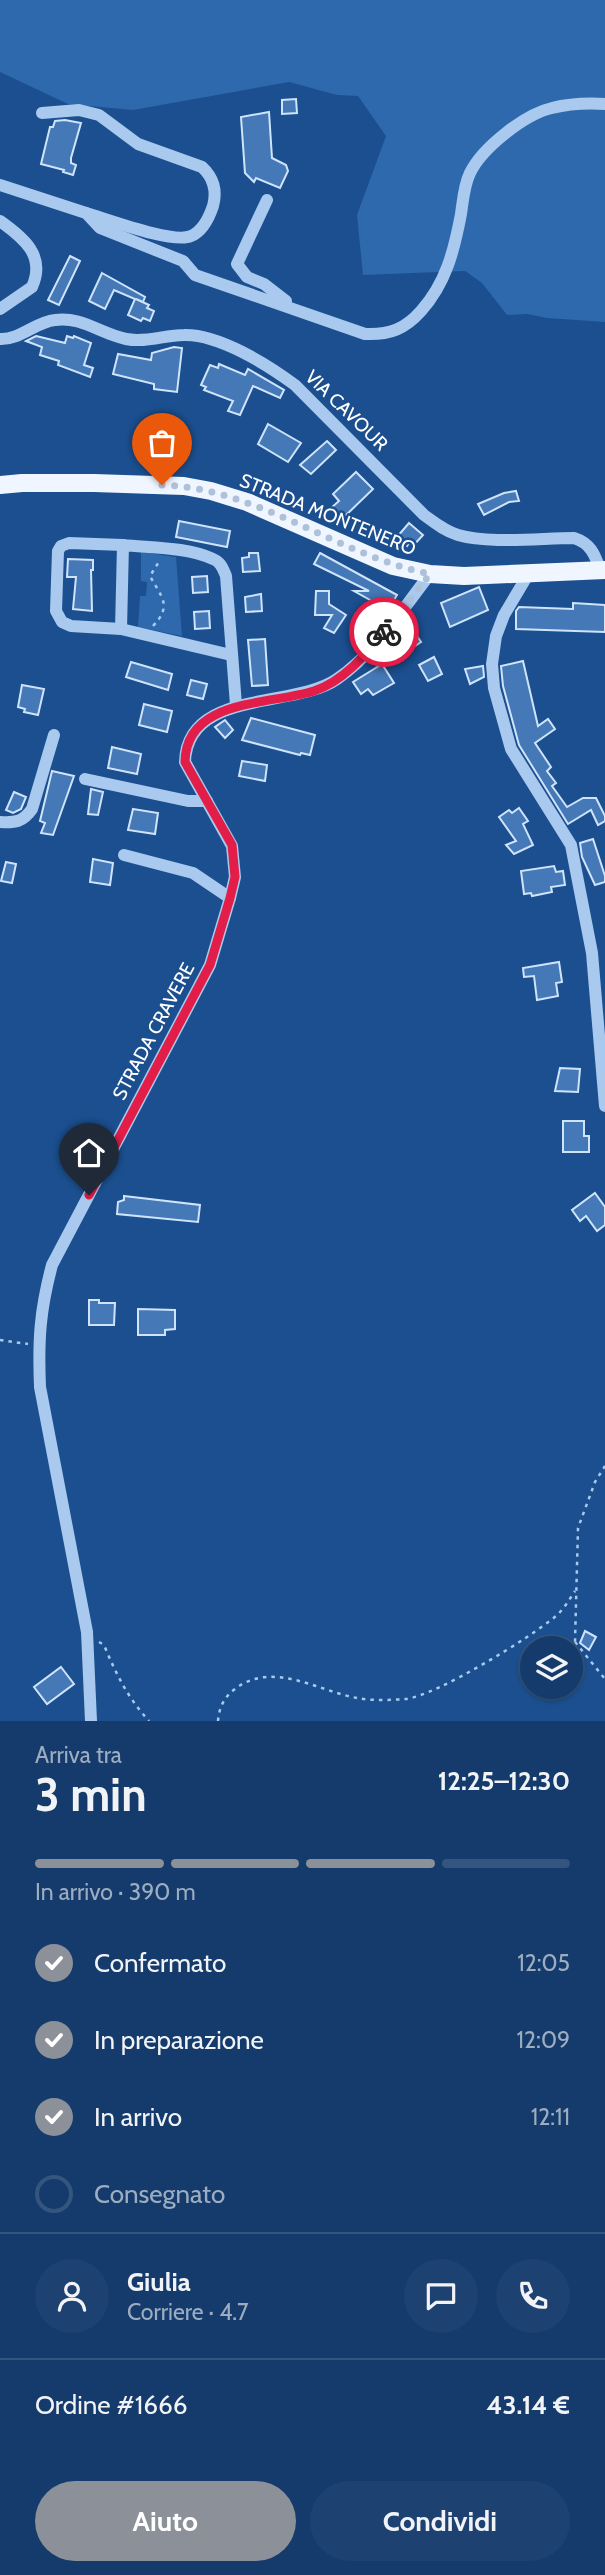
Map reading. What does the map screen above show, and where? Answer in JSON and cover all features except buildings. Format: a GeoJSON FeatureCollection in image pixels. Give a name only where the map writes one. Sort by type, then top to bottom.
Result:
{"type":"FeatureCollection","features":[{"type":"Feature","properties":{"kind":"main road","name":"STRADA MONTENERO"},"geometry":{"type":"LineString","coordinates":[[0,485],[94,483],[184,486],[211,491],[247,502],[393,566],[430,574],[602,570]]}},
{"type":"Feature","properties":{"kind":"street"},"geometry":{"type":"LineString","coordinates":[[86,213],[100,228],[183,261],[195,275],[365,334],[383,335],[408,325],[435,295],[451,263],[465,186],[471,171],[485,151],[523,120],[551,108],[605,104]]}},
{"type":"Feature","properties":{"kind":"street"},"geometry":{"type":"LineString","coordinates":[[0,185],[168,237],[184,238],[198,231],[209,219],[216,196],[215,186],[202,167],[138,144],[99,115],[79,110],[42,113]]}},
{"type":"Feature","properties":{"kind":"street"},"geometry":{"type":"LineString","coordinates":[[267,200],[237,264],[247,276],[264,284],[294,308]]}},
{"type":"Feature","properties":{"kind":"street"},"geometry":{"type":"LineString","coordinates":[[0,221],[22,237],[36,257],[37,268],[32,287],[0,309]]}},
{"type":"Feature","properties":{"kind":"street","name":"VIA CAVOUR"},"geometry":{"type":"LineString","coordinates":[[0,339],[17,336],[42,322],[67,319],[86,323],[123,339],[138,341],[182,334],[198,335],[216,341],[258,361],[295,385],[425,515],[441,527],[476,539],[574,538],[583,541],[596,555],[602,570]]}},
{"type":"Feature","properties":{"kind":"street"},"geometry":{"type":"LineString","coordinates":[[231,655],[121,629],[71,626],[62,622],[56,611],[58,551],[61,546],[69,543],[123,545],[187,552],[215,559],[226,576],[236,705]]}},
{"type":"Feature","properties":{"kind":"street"},"geometry":{"type":"LineString","coordinates":[[121,629],[123,545]]}},
{"type":"Feature","properties":{"kind":"street"},"geometry":{"type":"LineString","coordinates":[[529,573],[503,615],[496,636],[492,664],[494,688],[511,749],[571,845],[592,953],[605,1106]]}},
{"type":"Feature","properties":{"kind":"street","name":"STRADA CRAVERE"},"geometry":{"type":"LineString","coordinates":[[91,1721],[87,1632],[40,1387],[41,1305],[52,1265],[210,965],[230,898],[235,877],[232,845],[185,762],[185,747],[194,732],[210,719],[236,705],[315,690],[349,670],[430,574]]}},
{"type":"Feature","properties":{"kind":"street"},"geometry":{"type":"LineString","coordinates":[[0,822],[15,823],[26,818],[32,809],[54,735]]}},
{"type":"Feature","properties":{"kind":"street"},"geometry":{"type":"LineString","coordinates":[[86,779],[188,801],[207,802]]}},
{"type":"Feature","properties":{"kind":"street"},"geometry":{"type":"LineString","coordinates":[[124,855],[193,873],[230,898]]}},
{"type":"Feature","properties":{"kind":"path"},"geometry":{"type":"LineString","coordinates":[[149,636],[162,616],[164,607],[162,595],[150,576],[158,566],[160,549]]}},
{"type":"Feature","properties":{"kind":"path"},"geometry":{"type":"LineString","coordinates":[[0,1340],[39,1346]]}},
{"type":"Feature","properties":{"kind":"path"},"geometry":{"type":"LineString","coordinates":[[575,1636],[578,1528],[605,1466]]}},
{"type":"Feature","properties":{"kind":"path"},"geometry":{"type":"LineString","coordinates":[[218,1721],[218,1713],[227,1695],[254,1678],[293,1679],[359,1699],[408,1699],[445,1685],[512,1646],[555,1617],[575,1591]]}},
{"type":"Feature","properties":{"kind":"path"},"geometry":{"type":"LineString","coordinates":[[87,1632],[104,1645],[118,1679],[135,1706],[149,1721]]}},
{"type":"Feature","properties":{"kind":"path"},"geometry":{"type":"LineString","coordinates":[[583,1652],[605,1679]]}},
{"type":"Feature","properties":{"kind":"shaded area"},"geometry":{"type":"Polygon","coordinates":[[[0,0],[605,0],[605,322],[527,314],[507,315],[482,283],[465,271],[363,275],[357,215],[386,136],[358,96],[337,95],[289,82],[133,110],[68,104],[0,72],[0,0]]]}},
{"type":"Feature","properties":{"kind":"shaded area"},"geometry":{"type":"Polygon","coordinates":[[[141,552],[176,557],[182,636],[138,627],[140,596],[146,596],[147,582],[141,581],[141,552]]]}},
{"type":"Feature","properties":{"kind":"way so far"},"geometry":{"type":"LineString","coordinates":[[162,485],[211,491],[247,502],[393,566],[430,574],[384,632]]}},
{"type":"Feature","properties":{"kind":"route"},"geometry":{"type":"LineString","coordinates":[[89,1195],[210,965],[235,877],[232,845],[185,762],[185,747],[194,732],[210,719],[236,705],[315,690],[333,681],[349,670],[384,632]]}}]}
